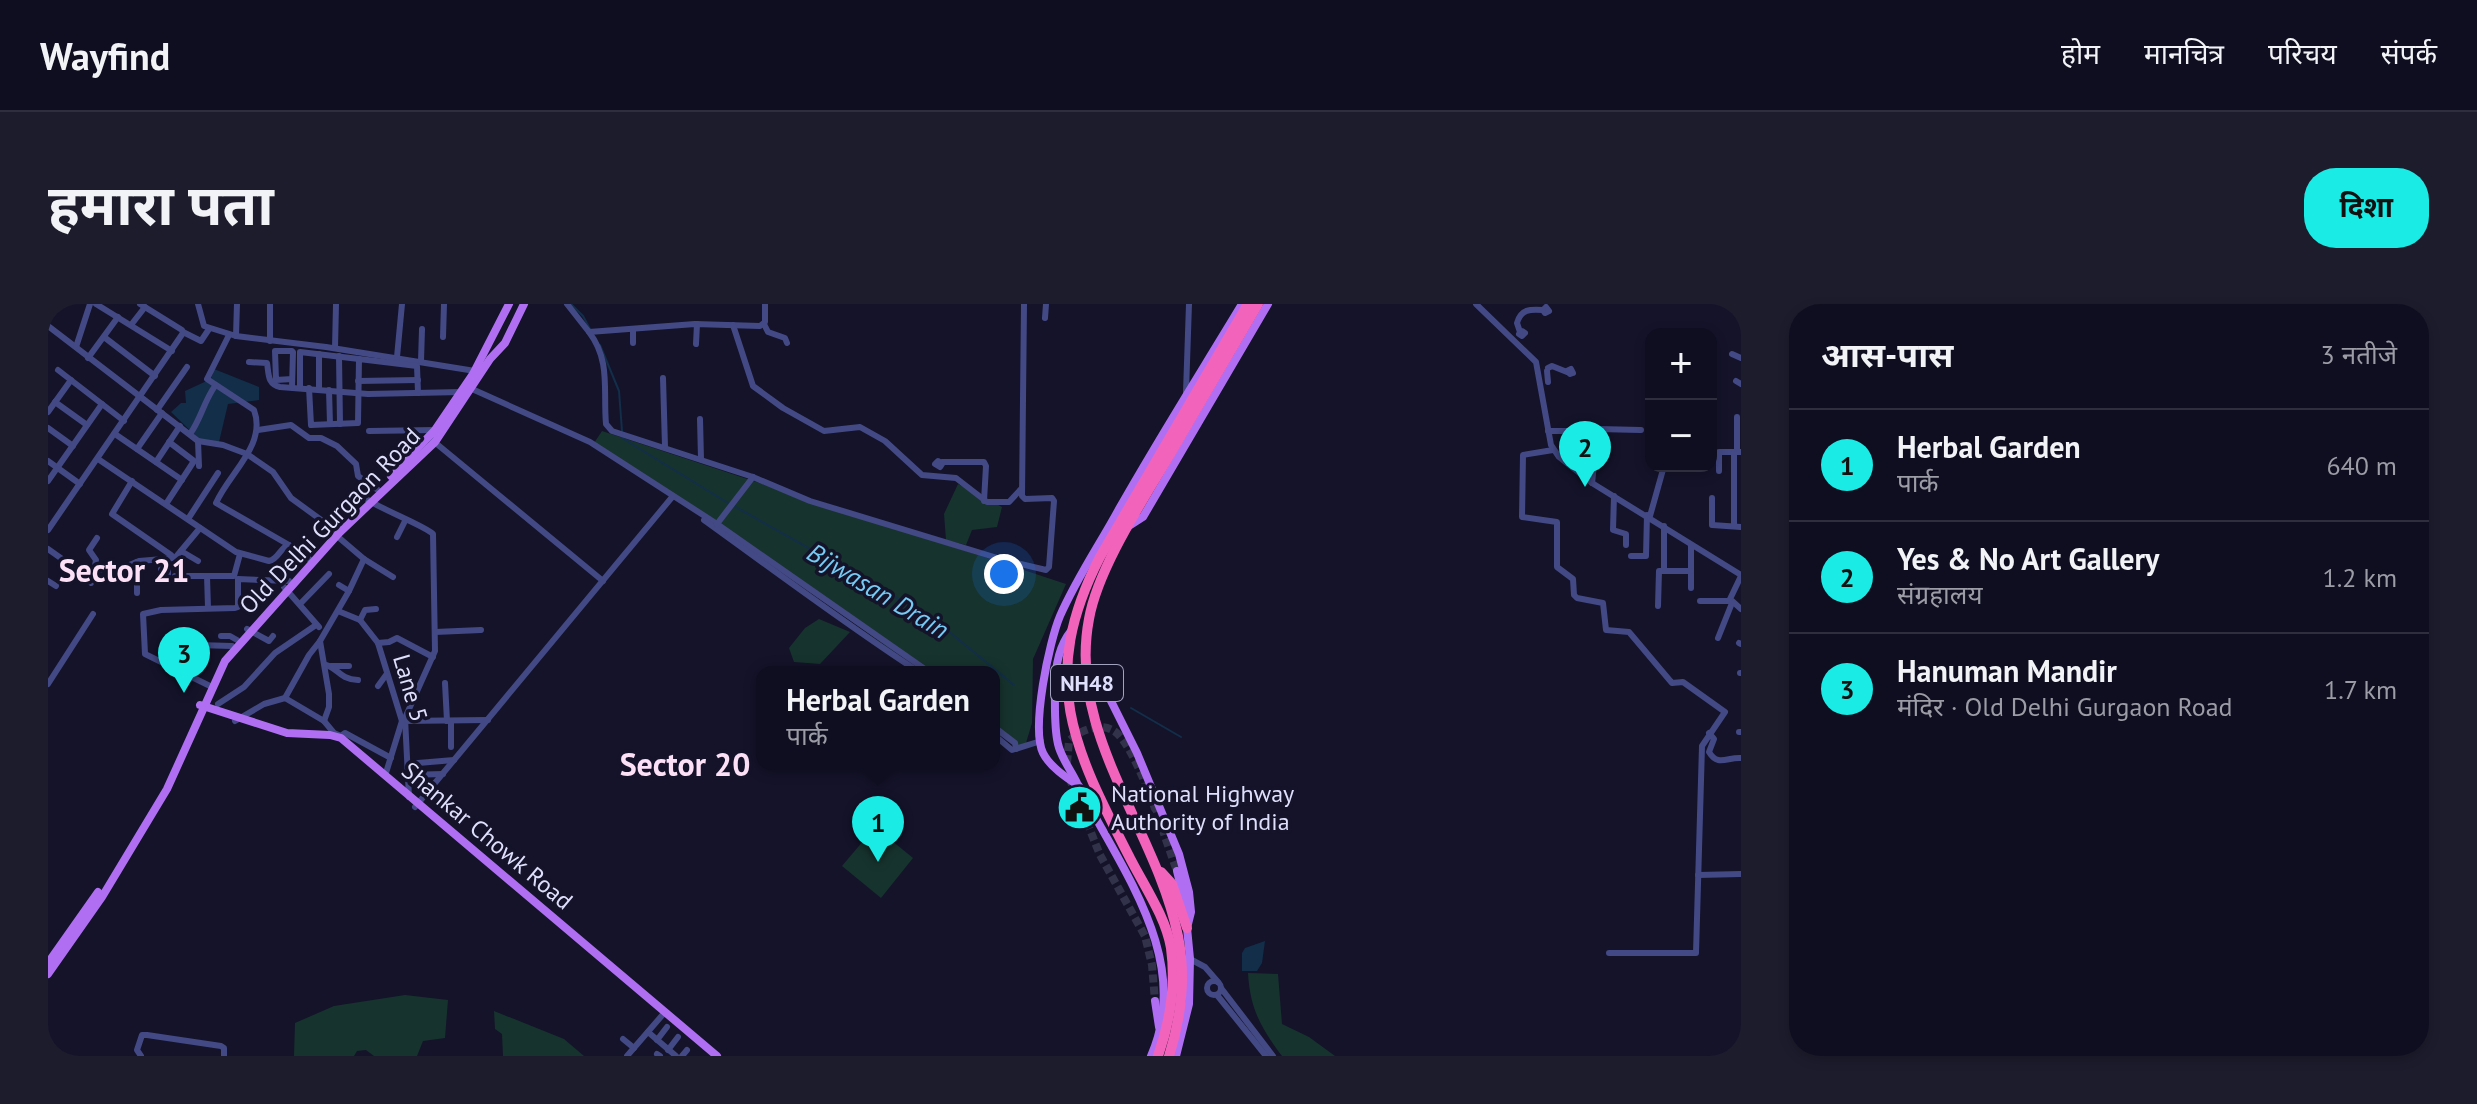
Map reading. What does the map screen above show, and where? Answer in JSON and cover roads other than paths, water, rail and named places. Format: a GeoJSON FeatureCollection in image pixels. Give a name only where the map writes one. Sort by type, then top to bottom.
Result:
{"type":"FeatureCollection","features":[{"type":"Feature","properties":{"kind":"highway","name":"NH48"},"geometry":{"type":"LineString","coordinates":[[1158,1056],[1169,1019],[1172,993],[1170,946],[1153,902],[1079,753],[1066,686],[1072,629],[1085,585],[1245,304]]}},
{"type":"Feature","properties":{"kind":"highway","name":"NH48"},"geometry":{"type":"LineString","coordinates":[[1169,1056],[1180,1006],[1178,936],[1156,868],[1096,726],[1087,694],[1088,619],[1096,590],[1129,526],[1258,304]]}},
{"type":"Feature","properties":{"kind":"highway"},"geometry":{"type":"LineString","coordinates":[[1193,414],[1195,428]]}},
{"type":"Feature","properties":{"kind":"highway"},"geometry":{"type":"LineString","coordinates":[[1114,851],[1127,852]]}},
{"type":"Feature","properties":{"kind":"highway"},"geometry":{"type":"LineString","coordinates":[[1156,868],[1172,884],[1187,928]]}},
{"type":"Feature","properties":{"kind":"main road","name":"Old Delhi Gurgaon Road"},"geometry":{"type":"LineString","coordinates":[[468,391],[509,304]]}},
{"type":"Feature","properties":{"kind":"main road","name":"Old Delhi Gurgaon Road"},"geometry":{"type":"LineString","coordinates":[[287,586],[433,437],[499,350],[519,320],[524,304]]}},
{"type":"Feature","properties":{"kind":"main road"},"geometry":{"type":"LineString","coordinates":[[1079,786],[1043,754],[1041,741],[1040,711],[1049,648],[1060,615],[1186,394],[1245,304]]}},
{"type":"Feature","properties":{"kind":"main road"},"geometry":{"type":"LineString","coordinates":[[1129,526],[1143,517],[1268,304]]}},
{"type":"Feature","properties":{"kind":"main road"},"geometry":{"type":"LineString","coordinates":[[491,339],[498,338],[499,350]]}},
{"type":"Feature","properties":{"kind":"main road","name":"Old Delhi Gurgaon Road"},"geometry":{"type":"LineString","coordinates":[[369,501],[433,437]]}},
{"type":"Feature","properties":{"kind":"main road","name":"Old Delhi Gurgaon Road"},"geometry":{"type":"LineString","coordinates":[[209,685],[249,630],[309,559],[337,533]]}},
{"type":"Feature","properties":{"kind":"main road"},"geometry":{"type":"LineString","coordinates":[[1072,629],[1065,638],[1058,660],[1055,710],[1058,747],[1152,928],[1164,971],[1165,991],[1160,1031],[1151,1056]]}},
{"type":"Feature","properties":{"kind":"main road","name":"Old Delhi Gurgaon Road"},"geometry":{"type":"LineString","coordinates":[[48,974],[102,897],[171,776],[209,685],[235,643],[249,630]]}},
{"type":"Feature","properties":{"kind":"main road"},"geometry":{"type":"LineString","coordinates":[[1049,648],[1058,660]]}},
{"type":"Feature","properties":{"kind":"main road"},"geometry":{"type":"LineString","coordinates":[[1086,670],[1107,693],[1131,740],[1179,854],[1191,904],[1187,928]]}},
{"type":"Feature","properties":{"kind":"main road","name":"Shankar Chowk Road"},"geometry":{"type":"LineString","coordinates":[[201,707],[286,736],[336,740],[715,1056]]}},
{"type":"Feature","properties":{"kind":"main road","name":"Shankar Chowk Road"},"geometry":{"type":"LineString","coordinates":[[236,719],[287,733],[336,735],[416,806]]}},
{"type":"Feature","properties":{"kind":"main road","name":"Old Delhi Gurgaon Road"},"geometry":{"type":"LineString","coordinates":[[48,963],[97,894],[171,776]]}},
{"type":"Feature","properties":{"kind":"main road"},"geometry":{"type":"LineString","coordinates":[[1176,1056],[1189,1004],[1190,959],[1186,902],[1177,871]]}},
{"type":"Feature","properties":{"kind":"main road"},"geometry":{"type":"LineString","coordinates":[[1155,1001],[1160,1031]]}},
{"type":"Feature","properties":{"kind":"street"},"geometry":{"type":"LineString","coordinates":[[76,347],[90,304]]}},
{"type":"Feature","properties":{"kind":"street"},"geometry":{"type":"LineString","coordinates":[[96,304],[172,351]]}},
{"type":"Feature","properties":{"kind":"street"},"geometry":{"type":"LineString","coordinates":[[198,304],[203,324],[209,329],[233,336],[335,348],[475,371]]}},
{"type":"Feature","properties":{"kind":"street"},"geometry":{"type":"LineString","coordinates":[[237,304],[233,336],[207,375],[208,381],[254,410],[258,430],[247,454],[216,503],[309,559]]}},
{"type":"Feature","properties":{"kind":"street"},"geometry":{"type":"LineString","coordinates":[[270,304],[270,341]]}},
{"type":"Feature","properties":{"kind":"street"},"geometry":{"type":"LineString","coordinates":[[335,348],[336,304]]}},
{"type":"Feature","properties":{"kind":"street"},"geometry":{"type":"LineString","coordinates":[[397,357],[402,304]]}},
{"type":"Feature","properties":{"kind":"street"},"geometry":{"type":"LineString","coordinates":[[443,337],[444,304]]}},
{"type":"Feature","properties":{"kind":"street"},"geometry":{"type":"LineString","coordinates":[[567,304],[598,345],[605,365],[608,427],[623,435],[753,477],[810,501],[1046,570],[1049,567],[1054,501],[1050,498],[1025,499],[1022,488],[1024,304]]}},
{"type":"Feature","properties":{"kind":"street"},"geometry":{"type":"LineString","coordinates":[[765,304],[764,324],[768,332],[785,338],[787,343]]}},
{"type":"Feature","properties":{"kind":"street"},"geometry":{"type":"LineString","coordinates":[[1045,318],[1046,304]]}},
{"type":"Feature","properties":{"kind":"street"},"geometry":{"type":"LineString","coordinates":[[1186,394],[1189,304]]}},
{"type":"Feature","properties":{"kind":"street"},"geometry":{"type":"LineString","coordinates":[[1476,304],[1528,344]]}},
{"type":"Feature","properties":{"kind":"street"},"geometry":{"type":"LineString","coordinates":[[131,325],[142,306],[201,341],[209,329]]}},
{"type":"Feature","properties":{"kind":"street"},"geometry":{"type":"LineString","coordinates":[[1543,310],[1528,310],[1522,313],[1517,323],[1520,336],[1544,369],[1548,382]]}},
{"type":"Feature","properties":{"kind":"street"},"geometry":{"type":"LineString","coordinates":[[88,358],[118,317]]}},
{"type":"Feature","properties":{"kind":"street"},"geometry":{"type":"LineString","coordinates":[[589,332],[697,324],[764,324]]}},
{"type":"Feature","properties":{"kind":"street"},"geometry":{"type":"LineString","coordinates":[[696,344],[697,324]]}},
{"type":"Feature","properties":{"kind":"street"},"geometry":{"type":"LineString","coordinates":[[733,325],[757,391],[821,430],[864,429],[885,441],[922,475],[956,478],[984,501],[1009,502],[1022,488]]}},
{"type":"Feature","properties":{"kind":"street"},"geometry":{"type":"LineString","coordinates":[[48,326],[198,441],[223,445],[247,454],[273,472],[291,498],[337,533],[364,559],[393,577]]}},
{"type":"Feature","properties":{"kind":"street"},"geometry":{"type":"LineString","coordinates":[[421,361],[422,329]]}},
{"type":"Feature","properties":{"kind":"street"},"geometry":{"type":"LineString","coordinates":[[633,330],[633,343]]}},
{"type":"Feature","properties":{"kind":"street"},"geometry":{"type":"LineString","coordinates":[[48,530],[183,332]]}},
{"type":"Feature","properties":{"kind":"street"},"geometry":{"type":"LineString","coordinates":[[104,337],[155,376]]}},
{"type":"Feature","properties":{"kind":"street"},"geometry":{"type":"LineString","coordinates":[[295,384],[292,351],[275,351],[276,379],[309,388],[358,393],[468,391],[590,442],[910,666]]}},
{"type":"Feature","properties":{"kind":"street"},"geometry":{"type":"LineString","coordinates":[[295,384],[300,352],[417,366],[418,393]]}},
{"type":"Feature","properties":{"kind":"street"},"geometry":{"type":"LineString","coordinates":[[319,354],[319,389]]}},
{"type":"Feature","properties":{"kind":"street"},"geometry":{"type":"LineString","coordinates":[[1732,354],[1741,358]]}},
{"type":"Feature","properties":{"kind":"street"},"geometry":{"type":"LineString","coordinates":[[339,356],[340,424]]}},
{"type":"Feature","properties":{"kind":"street"},"geometry":{"type":"LineString","coordinates":[[309,388],[310,424],[359,422],[359,359]]}},
{"type":"Feature","properties":{"kind":"street"},"geometry":{"type":"LineString","coordinates":[[249,362],[265,362],[272,385],[295,384]]}},
{"type":"Feature","properties":{"kind":"street"},"geometry":{"type":"LineString","coordinates":[[1544,369],[1552,366],[1567,372]]}},
{"type":"Feature","properties":{"kind":"street"},"geometry":{"type":"LineString","coordinates":[[137,449],[187,367]]}},
{"type":"Feature","properties":{"kind":"street"},"geometry":{"type":"LineString","coordinates":[[1544,369],[1548,431],[1553,450],[1592,483],[1741,576],[1718,638]]}},
{"type":"Feature","properties":{"kind":"street"},"geometry":{"type":"LineString","coordinates":[[58,370],[124,421]]}},
{"type":"Feature","properties":{"kind":"street"},"geometry":{"type":"LineString","coordinates":[[181,375],[190,381]]}},
{"type":"Feature","properties":{"kind":"street"},"geometry":{"type":"LineString","coordinates":[[663,378],[665,447]]}},
{"type":"Feature","properties":{"kind":"street"},"geometry":{"type":"LineString","coordinates":[[48,412],[71,380]]}},
{"type":"Feature","properties":{"kind":"street"},"geometry":{"type":"LineString","coordinates":[[358,381],[418,380]]}},
{"type":"Feature","properties":{"kind":"street"},"geometry":{"type":"LineString","coordinates":[[190,434],[200,421],[215,386]]}},
{"type":"Feature","properties":{"kind":"street"},"geometry":{"type":"LineString","coordinates":[[173,387],[181,393]]}},
{"type":"Feature","properties":{"kind":"street"},"geometry":{"type":"LineString","coordinates":[[329,390],[330,424]]}},
{"type":"Feature","properties":{"kind":"street"},"geometry":{"type":"LineString","coordinates":[[165,399],[172,404]]}},
{"type":"Feature","properties":{"kind":"street"},"geometry":{"type":"LineString","coordinates":[[55,402],[87,425]]}},
{"type":"Feature","properties":{"kind":"street"},"geometry":{"type":"LineString","coordinates":[[48,481],[102,404]]}},
{"type":"Feature","properties":{"kind":"street"},"geometry":{"type":"LineString","coordinates":[[1712,498],[1712,525],[1737,526],[1737,417]]}},
{"type":"Feature","properties":{"kind":"street"},"geometry":{"type":"LineString","coordinates":[[700,419],[701,459]]}},
{"type":"Feature","properties":{"kind":"street"},"geometry":{"type":"LineString","coordinates":[[258,430],[291,425],[309,438],[321,438],[336,445],[356,464],[358,476],[378,490]]}},
{"type":"Feature","properties":{"kind":"street"},"geometry":{"type":"LineString","coordinates":[[156,462],[180,426]]}},
{"type":"Feature","properties":{"kind":"street"},"geometry":{"type":"LineString","coordinates":[[48,428],[73,446]]}},
{"type":"Feature","properties":{"kind":"street"},"geometry":{"type":"LineString","coordinates":[[1592,483],[1598,429],[1641,430]]}},
{"type":"Feature","properties":{"kind":"street"},"geometry":{"type":"LineString","coordinates":[[369,431],[433,437],[603,581]]}},
{"type":"Feature","properties":{"kind":"street"},"geometry":{"type":"LineString","coordinates":[[1548,431],[1580,431]]}},
{"type":"Feature","properties":{"kind":"street"},"geometry":{"type":"LineString","coordinates":[[115,434],[182,480]]}},
{"type":"Feature","properties":{"kind":"street"},"geometry":{"type":"LineString","coordinates":[[166,504],[197,462],[198,441]]}},
{"type":"Feature","properties":{"kind":"street"},"geometry":{"type":"LineString","coordinates":[[169,442],[197,462]]}},
{"type":"Feature","properties":{"kind":"street"},"geometry":{"type":"LineString","coordinates":[[1553,450],[1523,455],[1522,517],[1557,522],[1557,567],[1573,579],[1577,598],[1603,603],[1606,630],[1629,632],[1672,683],[1683,682],[1724,709],[1725,713],[1702,746],[1696,953],[1609,953]]}},
{"type":"Feature","properties":{"kind":"street"},"geometry":{"type":"LineString","coordinates":[[1719,471],[1719,452],[1737,452]]}},
{"type":"Feature","properties":{"kind":"street"},"geometry":{"type":"LineString","coordinates":[[98,459],[240,554],[272,560],[289,545]]}},
{"type":"Feature","properties":{"kind":"street"},"geometry":{"type":"LineString","coordinates":[[48,461],[80,484]]}},
{"type":"Feature","properties":{"kind":"street"},"geometry":{"type":"LineString","coordinates":[[942,462],[984,462],[984,501]]}},
{"type":"Feature","properties":{"kind":"street"},"geometry":{"type":"LineString","coordinates":[[1631,556],[1646,556],[1648,516],[1662,472]]}},
{"type":"Feature","properties":{"kind":"street"},"geometry":{"type":"LineString","coordinates":[[188,519],[218,473]]}},
{"type":"Feature","properties":{"kind":"street"},"geometry":{"type":"LineString","coordinates":[[717,524],[753,477]]}},
{"type":"Feature","properties":{"kind":"street"},"geometry":{"type":"LineString","coordinates":[[132,481],[111,514],[167,558],[172,575],[234,576],[240,554]]}},
{"type":"Feature","properties":{"kind":"street"},"geometry":{"type":"LineString","coordinates":[[1614,496],[1613,530],[1626,534],[1626,545]]}},
{"type":"Feature","properties":{"kind":"street"},"geometry":{"type":"LineString","coordinates":[[672,497],[717,524],[920,666]]}},
{"type":"Feature","properties":{"kind":"street"},"geometry":{"type":"LineString","coordinates":[[416,806],[672,497]]}},
{"type":"Feature","properties":{"kind":"street"},"geometry":{"type":"LineString","coordinates":[[369,501],[433,534],[433,657],[414,694],[385,776]]}},
{"type":"Feature","properties":{"kind":"street"},"geometry":{"type":"LineString","coordinates":[[397,537],[405,521]]}},
{"type":"Feature","properties":{"kind":"street"},"geometry":{"type":"LineString","coordinates":[[1664,526],[1664,568]]}},
{"type":"Feature","properties":{"kind":"street"},"geometry":{"type":"LineString","coordinates":[[94,571],[175,558],[200,528]]}},
{"type":"Feature","properties":{"kind":"street"},"geometry":{"type":"LineString","coordinates":[[91,583],[96,559],[89,550],[97,538]]}},
{"type":"Feature","properties":{"kind":"street"},"geometry":{"type":"LineString","coordinates":[[1691,545],[1691,588]]}},
{"type":"Feature","properties":{"kind":"street"},"geometry":{"type":"LineString","coordinates":[[48,549],[72,566]]}},
{"type":"Feature","properties":{"kind":"street"},"geometry":{"type":"LineString","coordinates":[[181,551],[198,561]]}},
{"type":"Feature","properties":{"kind":"street"},"geometry":{"type":"LineString","coordinates":[[161,582],[167,558]]}},
{"type":"Feature","properties":{"kind":"street"},"geometry":{"type":"LineString","coordinates":[[285,698],[338,611],[364,559]]}},
{"type":"Feature","properties":{"kind":"street"},"geometry":{"type":"LineString","coordinates":[[137,562],[137,593]]}},
{"type":"Feature","properties":{"kind":"street"},"geometry":{"type":"LineString","coordinates":[[1658,606],[1659,571],[1691,571]]}},
{"type":"Feature","properties":{"kind":"street"},"geometry":{"type":"LineString","coordinates":[[300,604],[329,574]]}},
{"type":"Feature","properties":{"kind":"street"},"geometry":{"type":"LineString","coordinates":[[207,576],[208,608]]}},
{"type":"Feature","properties":{"kind":"street"},"geometry":{"type":"LineString","coordinates":[[209,685],[145,654],[143,615],[146,611],[237,607],[238,579],[287,586],[316,625],[325,632]]}},
{"type":"Feature","properties":{"kind":"street"},"geometry":{"type":"LineString","coordinates":[[48,581],[56,586]]}},
{"type":"Feature","properties":{"kind":"street"},"geometry":{"type":"LineString","coordinates":[[339,585],[349,591]]}},
{"type":"Feature","properties":{"kind":"street"},"geometry":{"type":"LineString","coordinates":[[1700,601],[1731,602],[1741,609]]}},
{"type":"Feature","properties":{"kind":"street"},"geometry":{"type":"LineString","coordinates":[[1714,601],[1714,611]]}},
{"type":"Feature","properties":{"kind":"street"},"geometry":{"type":"LineString","coordinates":[[360,620],[365,610],[376,609]]}},
{"type":"Feature","properties":{"kind":"street","name":"Lane 5"},"geometry":{"type":"LineString","coordinates":[[338,611],[360,620],[378,643],[403,722],[409,797]]}},
{"type":"Feature","properties":{"kind":"street"},"geometry":{"type":"LineString","coordinates":[[48,684],[93,614]]}},
{"type":"Feature","properties":{"kind":"street"},"geometry":{"type":"LineString","coordinates":[[218,704],[244,687],[270,657],[316,625]]}},
{"type":"Feature","properties":{"kind":"street"},"geometry":{"type":"LineString","coordinates":[[249,630],[269,641],[273,636]]}},
{"type":"Feature","properties":{"kind":"street"},"geometry":{"type":"LineString","coordinates":[[435,632],[481,630]]}},
{"type":"Feature","properties":{"kind":"street"},"geometry":{"type":"LineString","coordinates":[[307,631],[320,642],[329,666],[329,702],[324,721]]}},
{"type":"Feature","properties":{"kind":"street"},"geometry":{"type":"LineString","coordinates":[[197,645],[235,643],[234,636],[221,636]]}},
{"type":"Feature","properties":{"kind":"street"},"geometry":{"type":"LineString","coordinates":[[378,643],[389,642],[396,637],[433,657]]}},
{"type":"Feature","properties":{"kind":"street"},"geometry":{"type":"LineString","coordinates":[[329,666],[349,666]]}},
{"type":"Feature","properties":{"kind":"street"},"geometry":{"type":"LineString","coordinates":[[329,666],[343,678],[358,680]]}},
{"type":"Feature","properties":{"kind":"street"},"geometry":{"type":"LineString","coordinates":[[378,686],[386,675]]}},
{"type":"Feature","properties":{"kind":"street"},"geometry":{"type":"LineString","coordinates":[[445,683],[451,747]]}},
{"type":"Feature","properties":{"kind":"street"},"geometry":{"type":"LineString","coordinates":[[236,719],[277,698],[285,698],[324,721],[334,733],[341,736],[345,733],[391,758]]}},
{"type":"Feature","properties":{"kind":"street"},"geometry":{"type":"LineString","coordinates":[[403,722],[488,720]]}},
{"type":"Feature","properties":{"kind":"street"},"geometry":{"type":"LineString","coordinates":[[1000,731],[1013,741],[1013,750]]}},
{"type":"Feature","properties":{"kind":"street"},"geometry":{"type":"LineString","coordinates":[[1709,733],[1714,739],[1709,752],[1715,760],[1721,762],[1741,758]]}},
{"type":"Feature","properties":{"kind":"street"},"geometry":{"type":"LineString","coordinates":[[1000,740],[1013,750]]}},
{"type":"Feature","properties":{"kind":"street"},"geometry":{"type":"LineString","coordinates":[[1013,750],[1041,741]]}},
{"type":"Feature","properties":{"kind":"street"},"geometry":{"type":"LineString","coordinates":[[418,763],[454,760]]}},
{"type":"Feature","properties":{"kind":"street"},"geometry":{"type":"LineString","coordinates":[[408,775],[443,774]]}},
{"type":"Feature","properties":{"kind":"street"},"geometry":{"type":"LineString","coordinates":[[1698,875],[1741,874]]}},
{"type":"Feature","properties":{"kind":"street"},"geometry":{"type":"LineString","coordinates":[[1190,959],[1205,967],[1266,1056]]}},
{"type":"Feature","properties":{"kind":"street"},"geometry":{"type":"LineString","coordinates":[[1219,988],[1273,1056]]}},
{"type":"Feature","properties":{"kind":"street"},"geometry":{"type":"LineString","coordinates":[[631,1051],[665,1013]]}},
{"type":"Feature","properties":{"kind":"street"},"geometry":{"type":"LineString","coordinates":[[657,1040],[667,1027]]}},
{"type":"Feature","properties":{"kind":"street"},"geometry":{"type":"LineString","coordinates":[[648,1032],[675,1056]]}},
{"type":"Feature","properties":{"kind":"street"},"geometry":{"type":"LineString","coordinates":[[141,1056],[137,1050],[142,1035],[147,1035],[221,1046],[224,1056]]}},
{"type":"Feature","properties":{"kind":"street"},"geometry":{"type":"LineString","coordinates":[[668,1050],[678,1037]]}},
{"type":"Feature","properties":{"kind":"street"},"geometry":{"type":"LineString","coordinates":[[623,1039],[631,1051],[645,1053]]}},
{"type":"Feature","properties":{"kind":"water"},"geometry":{"type":"Polygon","coordinates":[[[214,369],[259,387],[259,400],[228,404],[219,442],[200,440],[171,412],[181,403],[186,403],[185,391],[211,379],[214,369]]]}},
{"type":"Feature","properties":{"kind":"water"},"geometry":{"type":"Polygon","coordinates":[[[1265,941],[1262,963],[1257,971],[1242,971],[1245,948],[1265,941]]]}},
{"type":"Feature","properties":{"kind":"waterway","name":"Bijwasan Drain"},"geometry":{"type":"LineString","coordinates":[[571,304],[590,329]]}},
{"type":"Feature","properties":{"kind":"waterway","name":"Bijwasan Drain"},"geometry":{"type":"LineString","coordinates":[[600,345],[619,391],[622,431]]}},
{"type":"Feature","properties":{"kind":"waterway","name":"Bijwasan Drain"},"geometry":{"type":"LineString","coordinates":[[622,438],[728,503]]}},
{"type":"Feature","properties":{"kind":"waterway","name":"Bijwasan Drain"},"geometry":{"type":"LineString","coordinates":[[734,506],[931,617],[991,666]]}},
{"type":"Feature","properties":{"kind":"waterway","name":"Bijwasan Drain"},"geometry":{"type":"LineString","coordinates":[[1000,674],[1014,685]]}},
{"type":"Feature","properties":{"kind":"waterway","name":"Bijwasan Drain"},"geometry":{"type":"LineString","coordinates":[[1131,708],[1181,737]]}},
{"type":"Feature","properties":{"kind":"tunnel"},"geometry":{"type":"LineString","coordinates":[[1067,763],[1069,741],[1074,737],[1097,727],[1114,731],[1123,740],[1141,774],[1177,871]]}},
{"type":"Feature","properties":{"kind":"tunnel"},"geometry":{"type":"LineString","coordinates":[[1069,777],[1100,855],[1145,936],[1152,965],[1155,1001]]}},
{"type":"Feature","properties":{"kind":"place","name":"Yes & No Art Gallery"},"geometry":{"type":"Point","coordinates":[1585,487]}},
{"type":"Feature","properties":{"kind":"place","name":"Hanuman Mandir"},"geometry":{"type":"Point","coordinates":[184,693]}},
{"type":"Feature","properties":{"kind":"place","name":"National Highway Authority of India"},"geometry":{"type":"Point","coordinates":[1080,808]}},
{"type":"Feature","properties":{"kind":"place","name":"Herbal Garden"},"geometry":{"type":"Point","coordinates":[878,862]}},
{"type":"Feature","properties":{"kind":"district","name":"Sector 21"},"geometry":{"type":"Point","coordinates":[124,571]}},
{"type":"Feature","properties":{"kind":"district","name":"Sector 20"},"geometry":{"type":"Point","coordinates":[685,765]}}]}
